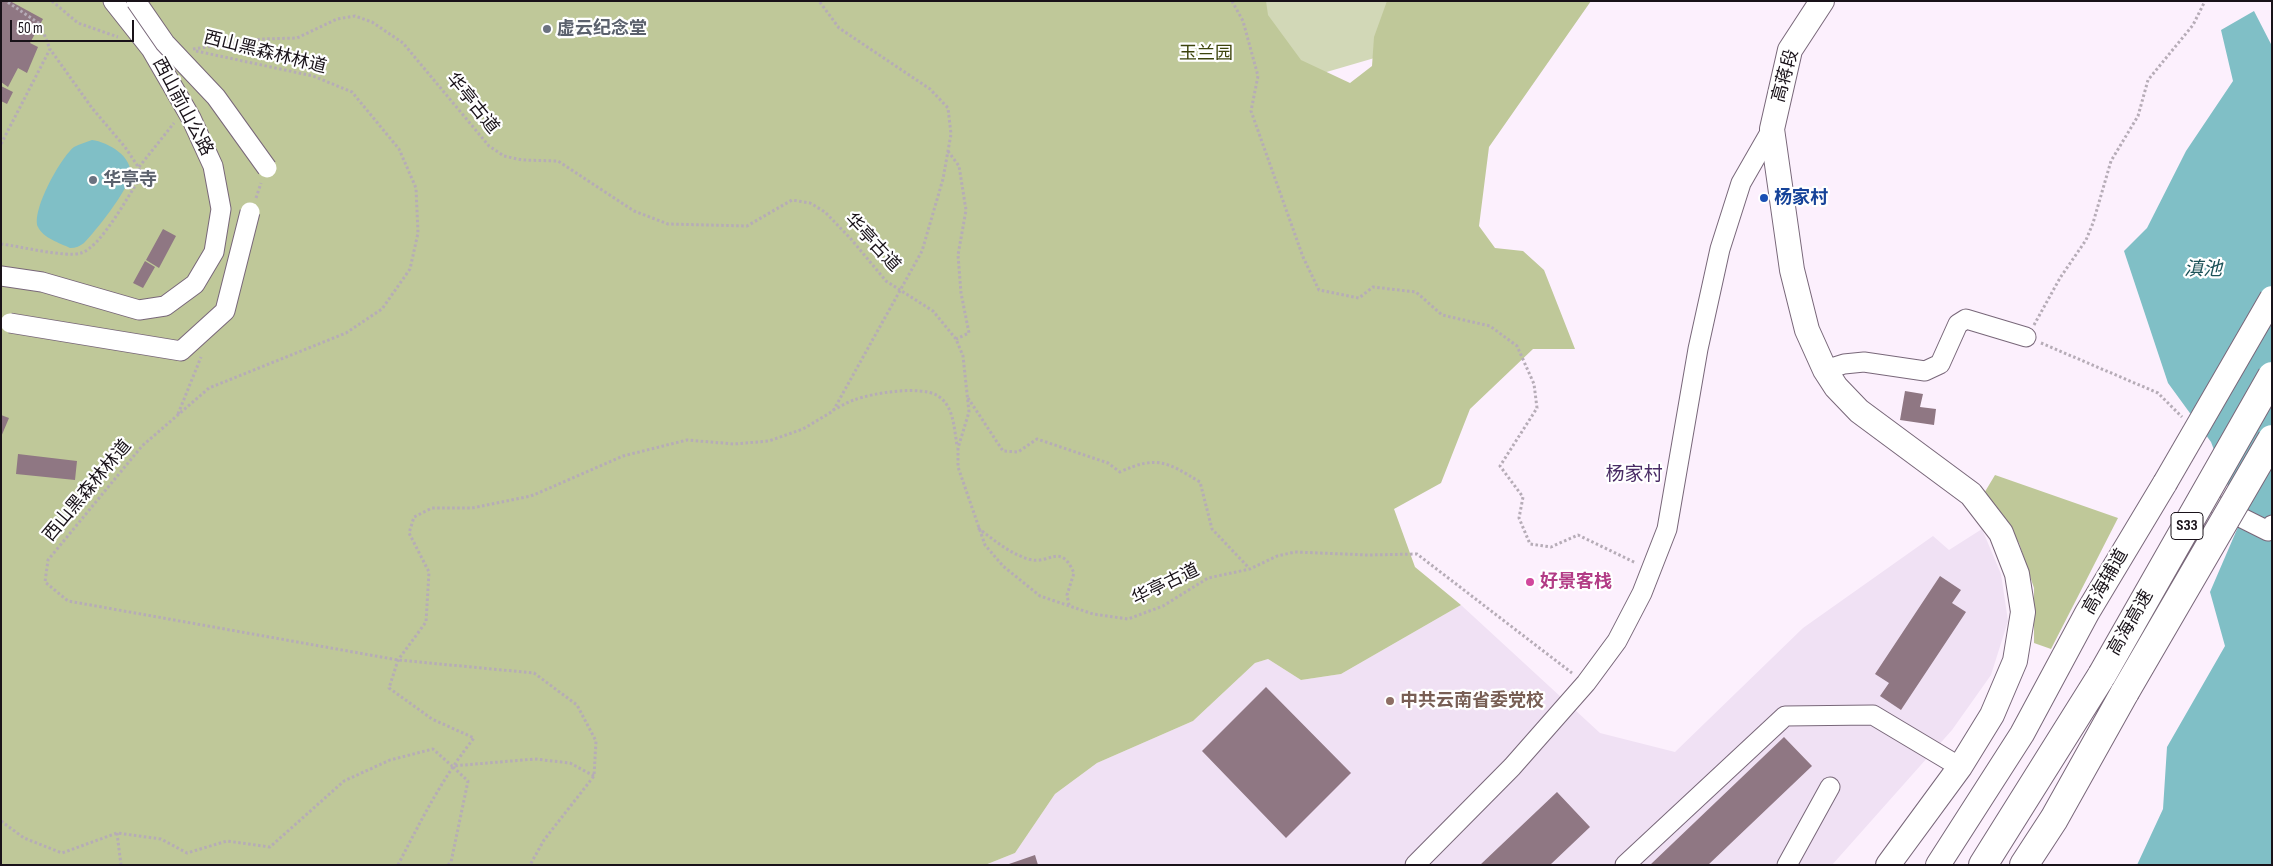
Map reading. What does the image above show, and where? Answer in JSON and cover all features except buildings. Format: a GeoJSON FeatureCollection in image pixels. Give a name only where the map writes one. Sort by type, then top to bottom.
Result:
{"type":"FeatureCollection","features":[{"type":"Feature","properties":{"kind":"highway","name":"高海高速"},"geometry":{"type":"LineString","coordinates":[[1983,865],[2102,675],[2272,376]]}},
{"type":"Feature","properties":{"kind":"highway","name":"高海高速"},"geometry":{"type":"LineString","coordinates":[[2024,865],[2058,810],[2272,439]]}},
{"type":"Feature","properties":{"kind":"main road","name":"高蒋段"},"geometry":{"type":"LineString","coordinates":[[1772,129],[1790,50],[1822,1]]}},
{"type":"Feature","properties":{"kind":"main road"},"geometry":{"type":"LineString","coordinates":[[1772,129],[1792,270],[1807,330],[1825,370],[1836,387],[1859,411],[1971,494],[2001,532],[2017,574],[2023,612],[2015,661],[1992,716],[1960,767],[1888,865]]}},
{"type":"Feature","properties":{"kind":"main road","name":"高海辅道"},"geometry":{"type":"LineString","coordinates":[[1938,865],[2022,734],[2087,613],[2272,298]]}},
{"type":"Feature","properties":{"kind":"street","name":"西山前山公路"},"geometry":{"type":"LineString","coordinates":[[1,276],[42,282],[139,310],[166,306],[195,284],[214,252],[221,209],[213,166],[185,109],[151,49],[114,1]]}},
{"type":"Feature","properties":{"kind":"street"},"geometry":{"type":"LineString","coordinates":[[136,1],[165,43],[216,96],[267,168]]}},
{"type":"Feature","properties":{"kind":"street"},"geometry":{"type":"LineString","coordinates":[[1415,865],[1512,767],[1581,689],[1617,641],[1642,593],[1667,529],[1698,349],[1720,249],[1741,183],[1772,129]]}},
{"type":"Feature","properties":{"kind":"street"},"geometry":{"type":"LineString","coordinates":[[1,324],[10,323],[181,352],[225,312],[250,212]]}},
{"type":"Feature","properties":{"kind":"street"},"geometry":{"type":"LineString","coordinates":[[1825,370],[1844,364],[1864,362],[1925,371],[1940,364],[1958,324],[1966,319],[2026,337]]}},
{"type":"Feature","properties":{"kind":"street"},"geometry":{"type":"LineString","coordinates":[[2218,507],[2268,531],[2272,525]]}},
{"type":"Feature","properties":{"kind":"street"},"geometry":{"type":"LineString","coordinates":[[1625,865],[1786,716],[1873,715],[1960,767]]}},
{"type":"Feature","properties":{"kind":"street"},"geometry":{"type":"LineString","coordinates":[[1787,865],[1830,787]]}},
{"type":"Feature","properties":{"kind":"path"},"geometry":{"type":"LineString","coordinates":[[1,244],[71,255],[83,253],[98,241],[140,178],[139,168],[50,49],[40,24],[6,1]]}},
{"type":"Feature","properties":{"kind":"path"},"geometry":{"type":"LineString","coordinates":[[52,1],[78,23],[116,35],[141,52],[151,49]]}},
{"type":"Feature","properties":{"kind":"path"},"geometry":{"type":"LineString","coordinates":[[819,1],[839,28],[930,89],[948,108],[951,134],[943,179],[922,251],[833,411]]}},
{"type":"Feature","properties":{"kind":"path"},"geometry":{"type":"LineString","coordinates":[[1232,1],[1243,21],[1258,76],[1251,111],[1303,257],[1319,290],[1359,298],[1373,287],[1416,292],[1442,315],[1490,326],[1517,346],[1534,384],[1537,408],[1500,466],[1523,497],[1519,518],[1530,544],[1551,547],[1578,535],[1634,562],[1653,564]]}},
{"type":"Feature","properties":{"kind":"path"},"geometry":{"type":"LineString","coordinates":[[2183,418],[2158,393],[2026,337],[2060,278],[2086,240],[2093,224],[2111,160],[2138,116],[2148,80],[2193,25],[2205,1]]}},
{"type":"Feature","properties":{"kind":"path","name":"华亭古道"},"geometry":{"type":"LineString","coordinates":[[190,49],[262,40],[297,38],[337,19],[355,16],[372,22],[404,43],[489,146],[504,156],[522,160],[558,161],[634,211],[668,224],[746,226],[792,200],[810,203],[825,212],[851,239],[886,281],[902,289],[933,311],[956,339],[963,356],[969,412],[958,448],[958,467],[985,545],[1003,566],[1040,596],[1093,614],[1128,619],[1163,606],[1208,578],[1250,569],[1277,556],[1295,552],[1368,555],[1417,554],[1581,689]]}},
{"type":"Feature","properties":{"kind":"path"},"geometry":{"type":"LineString","coordinates":[[1,144],[50,49]]}},
{"type":"Feature","properties":{"kind":"path","name":"西山黑森林林道"},"geometry":{"type":"LineString","coordinates":[[190,49],[313,76],[352,92],[399,149],[416,188],[418,233],[410,269],[382,309],[346,334],[210,388],[203,393],[142,446],[48,560],[45,582],[68,601],[398,660],[534,673],[577,705],[596,741],[594,776]]}},
{"type":"Feature","properties":{"kind":"path"},"geometry":{"type":"LineString","coordinates":[[139,168],[185,109]]}},
{"type":"Feature","properties":{"kind":"path"},"geometry":{"type":"LineString","coordinates":[[948,151],[959,166],[966,210],[958,255],[961,293],[969,333],[956,339]]}},
{"type":"Feature","properties":{"kind":"path"},"geometry":{"type":"LineString","coordinates":[[250,212],[267,168]]}},
{"type":"Feature","properties":{"kind":"path"},"geometry":{"type":"LineString","coordinates":[[398,865],[452,766],[474,738],[432,719],[389,688],[398,660],[426,622],[429,572],[409,533],[414,517],[432,508],[472,508],[532,496],[623,456],[687,440],[734,444],[769,441],[803,429],[854,399],[888,392],[919,391],[938,396],[952,414],[958,448]]}},
{"type":"Feature","properties":{"kind":"path"},"geometry":{"type":"LineString","coordinates":[[968,398],[1003,451],[1018,452],[1037,439],[1108,463],[1120,472],[1138,464],[1168,463],[1200,482],[1212,529],[1250,569]]}},
{"type":"Feature","properties":{"kind":"path"},"geometry":{"type":"LineString","coordinates":[[978,527],[1017,555],[1032,560],[1057,555],[1069,561],[1074,573],[1067,595],[1069,605]]}},
{"type":"Feature","properties":{"kind":"path"},"geometry":{"type":"LineString","coordinates":[[1,821],[24,838],[62,853],[117,832],[161,840],[187,853],[227,842],[270,847],[344,781],[390,760],[433,749],[468,781],[451,862],[448,865]]}},
{"type":"Feature","properties":{"kind":"path"},"geometry":{"type":"LineString","coordinates":[[452,766],[535,759],[570,764],[594,776],[544,840],[530,865]]}},
{"type":"Feature","properties":{"kind":"path"},"geometry":{"type":"LineString","coordinates":[[117,832],[121,865]]}},
{"type":"Feature","properties":{"kind":"shaded area","name":"中共云南省委党校"},"geometry":{"type":"Polygon","coordinates":[[[1982,529],[2001,574],[2008,621],[1991,675],[1952,730],[1832,865],[985,865],[1015,853],[1055,794],[1097,763],[1193,721],[1255,663],[1268,659],[1301,680],[1341,674],[1461,605],[1600,733],[1675,752],[1803,628],[1933,536],[1949,550],[1982,529]]]}},
{"type":"Feature","properties":{"kind":"green space"},"geometry":{"type":"Polygon","coordinates":[[[1,1],[1266,1],[1268,15],[1301,60],[1350,83],[1372,66],[1374,37],[1387,1],[1591,1],[1489,147],[1479,226],[1495,248],[1523,251],[1544,270],[1575,349],[1533,349],[1470,409],[1441,483],[1394,509],[1415,567],[1461,605],[1341,674],[1301,680],[1268,659],[1255,663],[1193,721],[1097,763],[1055,794],[1015,853],[985,865],[1,865],[1,1]]]}},
{"type":"Feature","properties":{"kind":"green space","name":"玉兰园"},"geometry":{"type":"Polygon","coordinates":[[[1137,1],[1404,1],[1395,52],[1169,118],[1137,1]]]}},
{"type":"Feature","properties":{"kind":"green space"},"geometry":{"type":"Polygon","coordinates":[[[1995,475],[2118,518],[2051,649],[2034,643],[2034,588],[2019,543],[1983,495],[1995,475]]]}},
{"type":"Feature","properties":{"kind":"water","name":"滇池"},"geometry":{"type":"Polygon","coordinates":[[[2254,11],[2272,46],[2272,865],[2137,865],[2163,809],[2167,747],[2225,646],[2210,592],[2241,520],[2211,442],[2168,383],[2124,251],[2147,228],[2186,151],[2233,81],[2221,30],[2254,11]]]}},
{"type":"Feature","properties":{"kind":"water"},"geometry":{"type":"Polygon","coordinates":[[[92,140],[112,147],[119,152],[128,163],[130,176],[124,191],[96,230],[82,244],[70,248],[52,240],[40,231],[37,219],[39,209],[48,185],[68,153],[74,147],[92,140]]]}},
{"type":"Feature","properties":{"kind":"place","name":"虚云纪念堂"},"geometry":{"type":"Point","coordinates":[547,29]}},
{"type":"Feature","properties":{"kind":"place","name":"华亭寺"},"geometry":{"type":"Point","coordinates":[93,180]}},
{"type":"Feature","properties":{"kind":"place","name":"杨家村"},"geometry":{"type":"Point","coordinates":[1764,198]}},
{"type":"Feature","properties":{"kind":"place","name":"好景客栈"},"geometry":{"type":"Point","coordinates":[1530,582]}},
{"type":"Feature","properties":{"kind":"place","name":"中共云南省委党校"},"geometry":{"type":"Point","coordinates":[1390,701]}},
{"type":"Feature","properties":{"kind":"district","name":"杨家村"},"geometry":{"type":"Point","coordinates":[1634,475]}}]}
